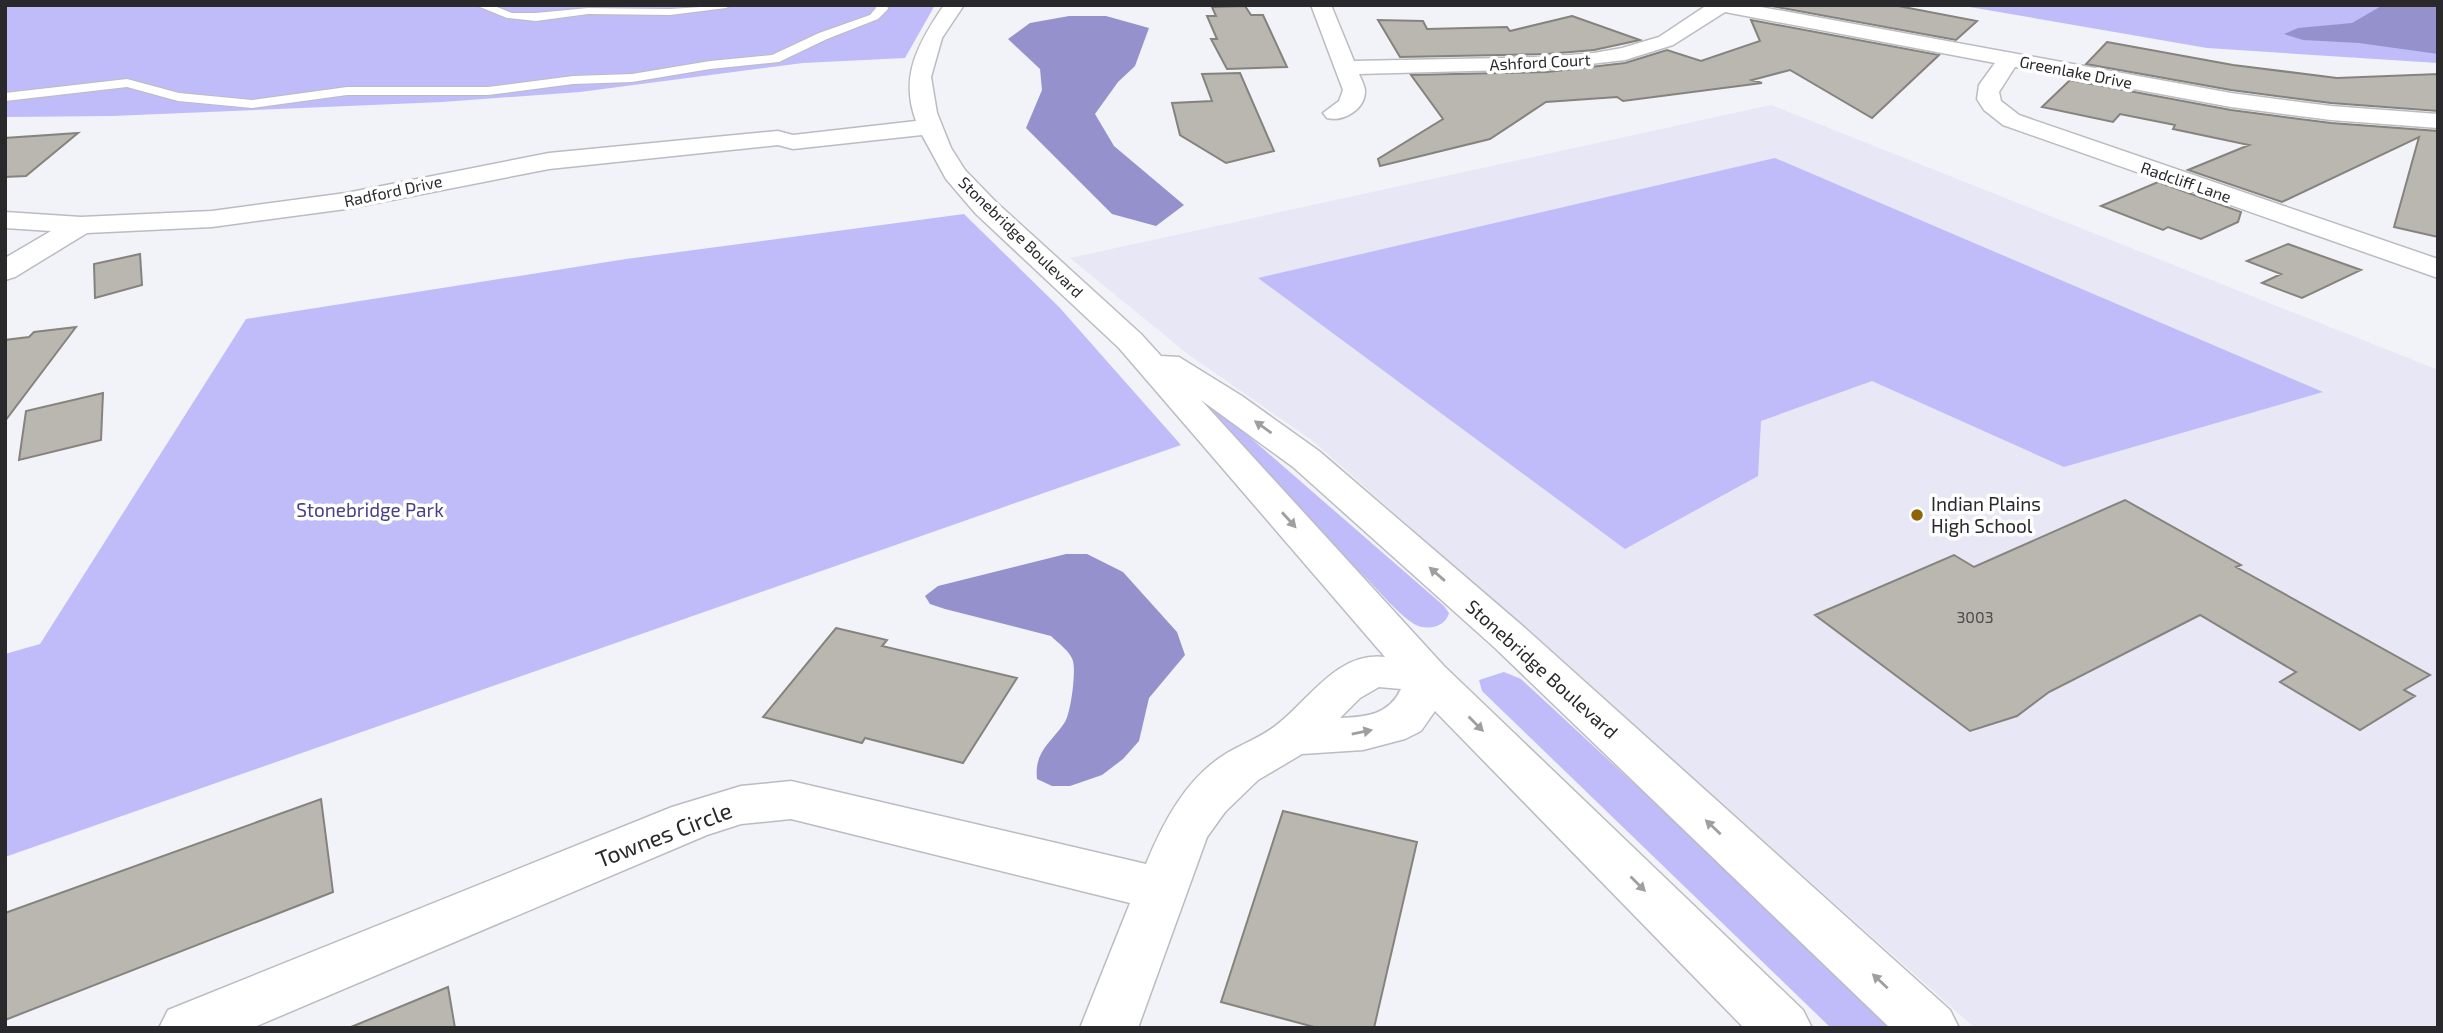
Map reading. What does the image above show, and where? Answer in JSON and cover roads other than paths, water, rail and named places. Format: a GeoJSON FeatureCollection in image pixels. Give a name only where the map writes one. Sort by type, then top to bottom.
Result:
{"type":"FeatureCollection","features":[{"type":"Feature","properties":{"kind":"street","name":"Stonebridge Boulevard"},"geometry":{"type":"LineString","coordinates":[[954,5],[932,38],[920,77],[928,120],[939,148],[955,174],[986,208],[1130,341],[1428,677],[1783,1028]]}},
{"type":"Feature","properties":{"kind":"street"},"geometry":{"type":"LineString","coordinates":[[1321,5],[1354,89],[1349,105],[1335,113]]}},
{"type":"Feature","properties":{"kind":"street","name":"Ashford Court"},"geometry":{"type":"LineString","coordinates":[[1346,68],[1528,64],[1625,54],[1666,41],[1719,6]]}},
{"type":"Feature","properties":{"kind":"street","name":"Greenlake Drive"},"geometry":{"type":"LineString","coordinates":[[1719,6],[2231,100],[2331,113],[2438,121]]}},
{"type":"Feature","properties":{"kind":"street","name":"Radcliff Lane"},"geometry":{"type":"LineString","coordinates":[[2009,60],[1988,87],[1986,97],[1990,106],[2011,120],[2438,269]]}},
{"type":"Feature","properties":{"kind":"street","name":"Radford Drive"},"geometry":{"type":"LineString","coordinates":[[5,220],[81,225],[166,223],[253,215],[346,201],[549,161],[778,138],[793,142],[928,120]]}},
{"type":"Feature","properties":{"kind":"street"},"geometry":{"type":"LineString","coordinates":[[5,271],[81,225]]}},
{"type":"Feature","properties":{"kind":"street","name":"Stonebridge Boulevard"},"geometry":{"type":"LineString","coordinates":[[1130,341],[1230,403],[1306,458],[1510,639],[1930,1028]]}},
{"type":"Feature","properties":{"kind":"street"},"geometry":{"type":"LineString","coordinates":[[1109,1028],[1185,829],[1208,799],[1241,766],[1294,737],[1333,737],[1398,723],[1420,700],[1428,677]]}},
{"type":"Feature","properties":{"kind":"street","name":"Townes Circle"},"geometry":{"type":"LineString","coordinates":[[188,1028],[690,821],[741,805],[792,800],[1161,888]]}},
{"type":"Feature","properties":{"kind":"lane"},"geometry":{"type":"LineString","coordinates":[[481,5],[511,16],[536,18],[588,11],[670,12],[726,5]]}},
{"type":"Feature","properties":{"kind":"lane"},"geometry":{"type":"LineString","coordinates":[[5,97],[127,83],[178,97],[251,104],[347,91],[488,91],[573,80],[632,78],[786,56],[822,36],[874,17],[881,5]]}},
{"type":"Feature","properties":{"kind":"place","name":"Indian Plains High School"},"geometry":{"type":"Point","coordinates":[1917,515]}},
{"type":"Feature","properties":{"kind":"park label","name":"Stonebridge Park"},"geometry":{"type":"Point","coordinates":[370,510]}}]}
